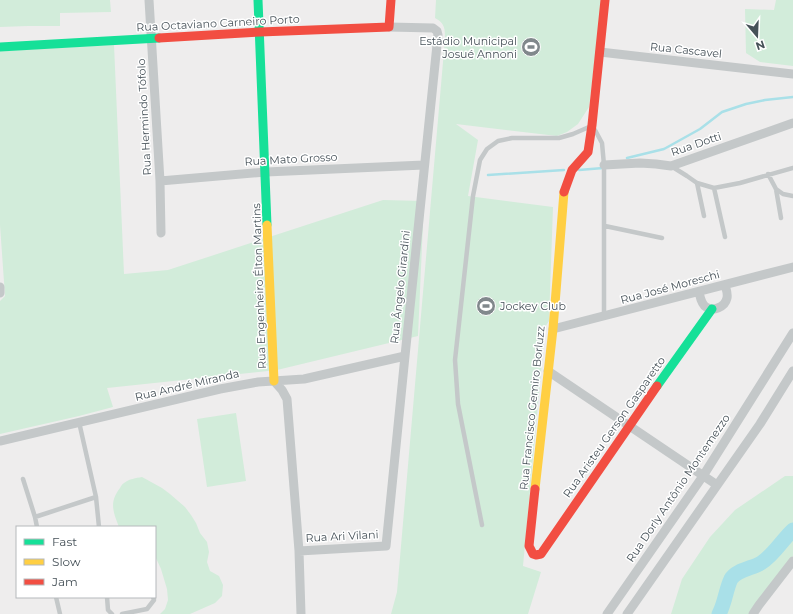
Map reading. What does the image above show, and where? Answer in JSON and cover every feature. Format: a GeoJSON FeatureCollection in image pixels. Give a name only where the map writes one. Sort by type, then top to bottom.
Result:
{"type":"FeatureCollection","features":[{"type":"Feature","properties":{"kind":"street","name":"Rua Hermindo Tófolo"},"geometry":{"type":"LineString","coordinates":[[149,0],[160,181],[161,233]]}},
{"type":"Feature","properties":{"kind":"street","name":"Rua Engenheiro Élton Martins"},"geometry":{"type":"LineString","coordinates":[[258,0],[274,380],[287,399],[299,551],[301,614]]}},
{"type":"Feature","properties":{"kind":"street"},"geometry":{"type":"LineString","coordinates":[[389,27],[391,0]]}},
{"type":"Feature","properties":{"kind":"street","name":"Rua Francisco Gemiro Borluzz"},"geometry":{"type":"LineString","coordinates":[[536,555],[533,554],[529,546],[553,330],[564,190],[572,170],[588,152],[605,0]]}},
{"type":"Feature","properties":{"kind":"street","name":"Rua Octaviano Carneiro Porto"},"geometry":{"type":"LineString","coordinates":[[0,47],[260,32],[389,27],[433,28],[437,31]]}},
{"type":"Feature","properties":{"kind":"street","name":"Rua Ângelo Girardini"},"geometry":{"type":"LineString","coordinates":[[386,546],[438,35],[437,31]]}},
{"type":"Feature","properties":{"kind":"street","name":"Rua Cascavel"},"geometry":{"type":"LineString","coordinates":[[600,52],[793,74]]}},
{"type":"Feature","properties":{"kind":"street","name":"Rua Dotti"},"geometry":{"type":"LineString","coordinates":[[604,166],[640,163],[671,166],[793,123]]}},
{"type":"Feature","properties":{"kind":"street","name":"Rua Mato Grosso"},"geometry":{"type":"LineString","coordinates":[[160,181],[266,172],[424,165]]}},
{"type":"Feature","properties":{"kind":"street","name":"Rua José Moreschi"},"geometry":{"type":"LineString","coordinates":[[553,330],[793,266]]}},
{"type":"Feature","properties":{"kind":"street"},"geometry":{"type":"LineString","coordinates":[[698,292],[703,304],[712,309],[723,305],[726,302],[727,292],[725,285]]}},
{"type":"Feature","properties":{"kind":"street"},"geometry":{"type":"LineString","coordinates":[[0,287],[0,293]]}},
{"type":"Feature","properties":{"kind":"street","name":"Rua Aristeu Gerson Gasparetto"},"geometry":{"type":"LineString","coordinates":[[536,555],[541,554],[712,309]]}},
{"type":"Feature","properties":{"kind":"street","name":"Rua Dorly Antônio Montemezzo"},"geometry":{"type":"LineString","coordinates":[[607,614],[704,476],[793,333]]}},
{"type":"Feature","properties":{"kind":"street","name":"Rua André Miranda"},"geometry":{"type":"LineString","coordinates":[[0,441],[220,389],[274,380],[304,379],[405,356]]}},
{"type":"Feature","properties":{"kind":"street"},"geometry":{"type":"LineString","coordinates":[[627,614],[760,424],[793,370]]}},
{"type":"Feature","properties":{"kind":"street"},"geometry":{"type":"LineString","coordinates":[[548,371],[717,485]]}},
{"type":"Feature","properties":{"kind":"street","name":"Rua Ari Vilani"},"geometry":{"type":"LineString","coordinates":[[299,551],[386,546]]}},
{"type":"Feature","properties":{"kind":"street"},"geometry":{"type":"LineString","coordinates":[[753,614],[793,561]]}},
{"type":"Feature","properties":{"kind":"lane"},"geometry":{"type":"LineString","coordinates":[[482,524],[458,404],[455,360],[473,196],[480,160],[487,149],[498,142],[512,138],[559,138],[573,134],[592,125],[602,143],[604,166],[604,316]]}},
{"type":"Feature","properties":{"kind":"lane"},"geometry":{"type":"LineString","coordinates":[[671,166],[697,183],[714,188],[740,183],[793,168]]}},
{"type":"Feature","properties":{"kind":"lane"},"geometry":{"type":"LineString","coordinates":[[768,174],[776,189],[781,218]]}},
{"type":"Feature","properties":{"kind":"lane"},"geometry":{"type":"LineString","coordinates":[[697,183],[704,216]]}},
{"type":"Feature","properties":{"kind":"lane"},"geometry":{"type":"LineString","coordinates":[[714,188],[724,237]]}},
{"type":"Feature","properties":{"kind":"lane"},"geometry":{"type":"LineString","coordinates":[[776,189],[783,194],[793,196]]}},
{"type":"Feature","properties":{"kind":"lane"},"geometry":{"type":"LineString","coordinates":[[604,226],[662,238]]}},
{"type":"Feature","properties":{"kind":"lane"},"geometry":{"type":"LineString","coordinates":[[79,422],[96,498],[99,526]]}},
{"type":"Feature","properties":{"kind":"lane"},"geometry":{"type":"LineString","coordinates":[[24,479],[37,526]]}},
{"type":"Feature","properties":{"kind":"lane"},"geometry":{"type":"LineString","coordinates":[[35,518],[96,498]]}},
{"type":"Feature","properties":{"kind":"lane"},"geometry":{"type":"LineString","coordinates":[[56,598],[60,614]]}},
{"type":"Feature","properties":{"kind":"lane"},"geometry":{"type":"LineString","coordinates":[[107,598],[108,610],[112,614]]}},
{"type":"Feature","properties":{"kind":"lane"},"geometry":{"type":"LineString","coordinates":[[122,614],[147,609],[154,600],[153,598]]}},
{"type":"Feature","properties":{"kind":"green space"},"geometry":{"type":"Polygon","coordinates":[[[0,0],[110,0],[111,12],[60,13],[60,26],[0,27],[0,0]]]}},
{"type":"Feature","properties":{"kind":"green space","name":"Jockey Club"},"geometry":{"type":"Polygon","coordinates":[[[436,0],[602,0],[589,107],[578,124],[567,132],[557,136],[456,124],[478,140],[468,196],[553,207],[549,321],[543,330],[544,340],[523,566],[541,572],[528,614],[391,614],[397,592],[445,39],[443,24],[435,18],[436,0]]]}},
{"type":"Feature","properties":{"kind":"green space"},"geometry":{"type":"Polygon","coordinates":[[[776,0],[793,0],[793,66],[760,62],[746,53],[745,9],[774,10],[776,0]]]}},
{"type":"Feature","properties":{"kind":"green space"},"geometry":{"type":"Polygon","coordinates":[[[114,45],[124,274],[168,270],[383,200],[424,201],[418,336],[277,370],[107,388],[113,407],[0,434],[0,301],[5,296],[0,225],[0,51],[114,45]]]}},
{"type":"Feature","properties":{"kind":"green space"},"geometry":{"type":"Polygon","coordinates":[[[236,413],[246,481],[207,487],[197,419],[236,413]]]}},
{"type":"Feature","properties":{"kind":"green space"},"geometry":{"type":"Polygon","coordinates":[[[785,476],[793,476],[793,556],[749,614],[671,614],[682,579],[710,537],[735,510],[785,476]]]}},
{"type":"Feature","properties":{"kind":"green space"},"geometry":{"type":"Polygon","coordinates":[[[142,477],[162,488],[185,507],[191,515],[200,533],[207,542],[209,552],[207,562],[210,571],[219,576],[223,585],[222,596],[215,603],[190,614],[160,614],[165,609],[168,600],[167,589],[156,558],[156,526],[119,526],[115,517],[113,507],[114,498],[122,484],[142,477]]]}},
{"type":"Feature","properties":{"kind":"waterway"},"geometry":{"type":"LineString","coordinates":[[627,158],[664,149],[700,129],[722,112],[746,104],[793,97]]}},
{"type":"Feature","properties":{"kind":"waterway"},"geometry":{"type":"LineString","coordinates":[[579,170],[603,168]]}},
{"type":"Feature","properties":{"kind":"waterway"},"geometry":{"type":"LineString","coordinates":[[488,175],[564,170]]}},
{"type":"Feature","properties":{"kind":"waterway"},"geometry":{"type":"LineString","coordinates":[[719,614],[729,583],[733,576],[766,560],[793,530]]}},
{"type":"Feature","properties":{"kind":"traffic: fast"},"geometry":{"type":"LineString","coordinates":[[258,0],[267,225]]}},
{"type":"Feature","properties":{"kind":"traffic: fast"},"geometry":{"type":"LineString","coordinates":[[0,47],[159,38]]}},
{"type":"Feature","properties":{"kind":"traffic: fast"},"geometry":{"type":"LineString","coordinates":[[657,386],[712,309]]}},
{"type":"Feature","properties":{"kind":"traffic: slow"},"geometry":{"type":"LineString","coordinates":[[535,489],[553,329],[564,192]]}},
{"type":"Feature","properties":{"kind":"traffic: slow"},"geometry":{"type":"LineString","coordinates":[[267,225],[274,381]]}},
{"type":"Feature","properties":{"kind":"traffic: jam"},"geometry":{"type":"LineString","coordinates":[[159,38],[389,27],[391,0]]}},
{"type":"Feature","properties":{"kind":"traffic: jam"},"geometry":{"type":"LineString","coordinates":[[564,192],[572,170],[588,152],[605,0]]}},
{"type":"Feature","properties":{"kind":"traffic: jam"},"geometry":{"type":"LineString","coordinates":[[535,489],[529,546],[533,554],[536,555],[541,554],[657,386]]}},
{"type":"Feature","properties":{"kind":"place","name":"Estádio Municipal Josué Annoni"},"geometry":{"type":"Point","coordinates":[531,47]}},
{"type":"Feature","properties":{"kind":"place","name":"Jockey Club"},"geometry":{"type":"Point","coordinates":[486,306]}}]}
